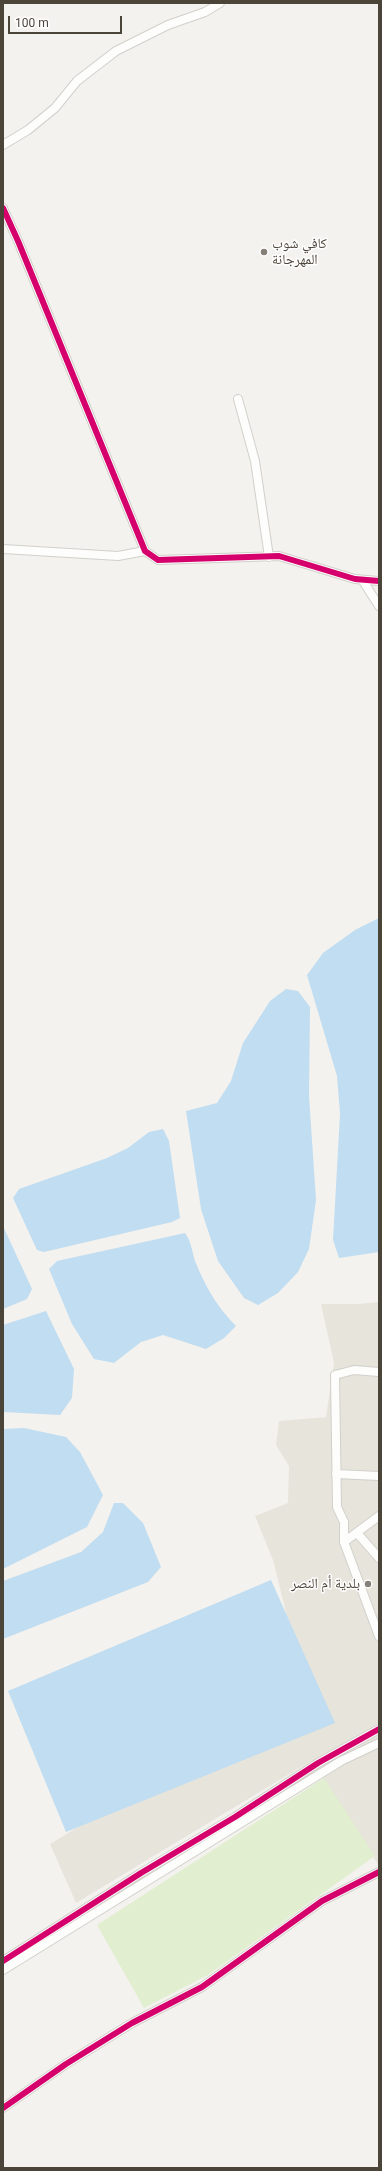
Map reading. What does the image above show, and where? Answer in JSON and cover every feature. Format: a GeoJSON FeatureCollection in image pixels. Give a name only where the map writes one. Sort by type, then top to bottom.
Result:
{"type":"FeatureCollection","features":[{"type":"Feature","properties":{"kind":"street"},"geometry":{"type":"LineString","coordinates":[[3,145],[28,130],[55,108],[77,81],[116,51],[168,25],[205,12],[220,3]]}},
{"type":"Feature","properties":{"kind":"street"},"geometry":{"type":"LineString","coordinates":[[3,208],[18,241],[145,551],[158,560],[279,556],[363,581],[379,581]]}},
{"type":"Feature","properties":{"kind":"street"},"geometry":{"type":"LineString","coordinates":[[238,399],[255,461],[269,556]]}},
{"type":"Feature","properties":{"kind":"street"},"geometry":{"type":"LineString","coordinates":[[3,549],[118,556],[145,551]]}},
{"type":"Feature","properties":{"kind":"street"},"geometry":{"type":"LineString","coordinates":[[363,581],[379,606]]}},
{"type":"Feature","properties":{"kind":"street"},"geometry":{"type":"LineString","coordinates":[[379,1372],[354,1370],[335,1375],[337,1506],[344,1522],[344,1542],[379,1636]]}},
{"type":"Feature","properties":{"kind":"street"},"geometry":{"type":"LineString","coordinates":[[336,1474],[379,1476]]}},
{"type":"Feature","properties":{"kind":"street"},"geometry":{"type":"LineString","coordinates":[[344,1542],[379,1516]]}},
{"type":"Feature","properties":{"kind":"street"},"geometry":{"type":"LineString","coordinates":[[357,1533],[379,1558]]}},
{"type":"Feature","properties":{"kind":"street"},"geometry":{"type":"LineString","coordinates":[[3,1961],[141,1872],[235,1817],[318,1764],[379,1729]]}},
{"type":"Feature","properties":{"kind":"street"},"geometry":{"type":"LineString","coordinates":[[3,1970],[341,1761],[379,1743]]}},
{"type":"Feature","properties":{"kind":"street"},"geometry":{"type":"LineString","coordinates":[[3,2108],[66,2064],[132,2022],[202,1986],[322,1901],[379,1872]]}},
{"type":"Feature","properties":{"kind":"shaded area"},"geometry":{"type":"Polygon","coordinates":[[[379,1302],[379,1866],[311,1761],[76,1903],[50,1844],[305,1689],[273,1560],[255,1516],[288,1503],[289,1466],[276,1445],[279,1421],[326,1417],[334,1363],[321,1304],[359,1304],[379,1302]]]}},
{"type":"Feature","properties":{"kind":"green space"},"geometry":{"type":"Polygon","coordinates":[[[324,1778],[375,1856],[208,1975],[144,2008],[97,1925],[324,1778]]]}},
{"type":"Feature","properties":{"kind":"water"},"geometry":{"type":"Polygon","coordinates":[[[379,918],[379,1252],[339,1258],[333,1240],[340,1114],[337,1076],[307,975],[323,953],[355,930],[379,918]]]}},
{"type":"Feature","properties":{"kind":"water"},"geometry":{"type":"Polygon","coordinates":[[[286,989],[298,991],[310,1007],[309,1096],[316,1200],[309,1249],[298,1272],[278,1293],[258,1305],[244,1298],[218,1261],[201,1209],[186,1111],[217,1103],[231,1081],[243,1043],[270,1001],[286,989]]]}},
{"type":"Feature","properties":{"kind":"water"},"geometry":{"type":"Polygon","coordinates":[[[163,1129],[169,1141],[180,1218],[172,1222],[44,1252],[37,1250],[13,1198],[19,1189],[107,1158],[128,1148],[149,1132],[163,1129]]]}},
{"type":"Feature","properties":{"kind":"water"},"geometry":{"type":"Polygon","coordinates":[[[3,1226],[32,1289],[27,1299],[3,1309],[3,1226]]]}},
{"type":"Feature","properties":{"kind":"water"},"geometry":{"type":"Polygon","coordinates":[[[185,1233],[207,1288],[217,1304],[236,1326],[224,1338],[206,1349],[163,1335],[141,1342],[114,1363],[94,1359],[72,1324],[49,1269],[57,1261],[185,1233]]]}},
{"type":"Feature","properties":{"kind":"water"},"geometry":{"type":"Polygon","coordinates":[[[46,1311],[74,1369],[72,1398],[60,1415],[3,1412],[3,1325],[46,1311]]]}},
{"type":"Feature","properties":{"kind":"water"},"geometry":{"type":"Polygon","coordinates":[[[24,1428],[66,1437],[80,1452],[103,1495],[87,1527],[3,1569],[3,1429],[24,1428]]]}},
{"type":"Feature","properties":{"kind":"water"},"geometry":{"type":"Polygon","coordinates":[[[114,1503],[123,1503],[143,1523],[161,1567],[148,1582],[3,1639],[3,1581],[81,1552],[103,1532],[114,1503]]]}},
{"type":"Feature","properties":{"kind":"water"},"geometry":{"type":"Polygon","coordinates":[[[271,1580],[335,1723],[66,1832],[8,1691],[271,1580]]]}},
{"type":"Feature","properties":{"kind":"cycle path"},"geometry":{"type":"LineString","coordinates":[[3,208],[18,241],[145,551],[158,560],[279,556],[355,579],[379,581]]}},
{"type":"Feature","properties":{"kind":"cycle path"},"geometry":{"type":"LineString","coordinates":[[3,1961],[141,1873],[235,1817],[318,1763],[379,1729]]}},
{"type":"Feature","properties":{"kind":"cycle path"},"geometry":{"type":"LineString","coordinates":[[3,2108],[66,2064],[132,2023],[202,1987],[322,1901],[379,1872]]}},
{"type":"Feature","properties":{"kind":"place","name":"كافي شوب المهرجانة"},"geometry":{"type":"Point","coordinates":[264,252]}},
{"type":"Feature","properties":{"kind":"place","name":"بلدية أم النصر"},"geometry":{"type":"Point","coordinates":[368,1584]}}]}
